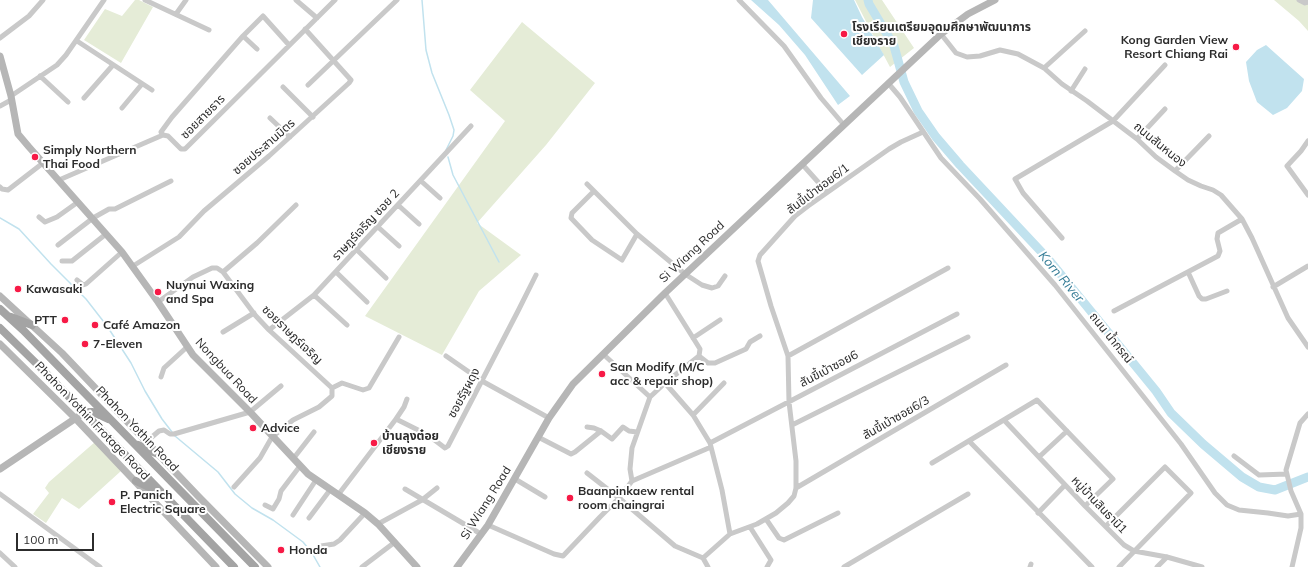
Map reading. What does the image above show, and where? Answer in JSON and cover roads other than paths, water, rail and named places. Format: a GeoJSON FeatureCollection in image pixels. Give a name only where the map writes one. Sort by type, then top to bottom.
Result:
{"type":"FeatureCollection","features":[{"type":"Feature","properties":{"kind":"main road","name":"Si Wiang Road"},"geometry":{"type":"LineString","coordinates":[[457,567],[488,525],[549,418],[573,384],[665,293],[941,34],[968,14],[995,0]]}},
{"type":"Feature","properties":{"kind":"main road","name":"Nongbua Road"},"geometry":{"type":"LineString","coordinates":[[0,56],[11,98],[18,134],[122,252],[158,302],[187,347],[300,466],[316,480],[364,512],[378,524],[417,567]]}},
{"type":"Feature","properties":{"kind":"main road","name":"Phahon Yothin Frotage Road"},"geometry":{"type":"LineString","coordinates":[[0,296],[90,382],[156,453],[268,567]]}},
{"type":"Feature","properties":{"kind":"main road"},"geometry":{"type":"LineString","coordinates":[[3,312],[32,325]]}},
{"type":"Feature","properties":{"kind":"main road","name":"Phahon Yothin Road"},"geometry":{"type":"LineString","coordinates":[[3,312],[24,330],[255,567]]}},
{"type":"Feature","properties":{"kind":"main road"},"geometry":{"type":"LineString","coordinates":[[0,328],[41,368],[234,567]]}},
{"type":"Feature","properties":{"kind":"main road","name":"Phahon Yothin Frotage Road"},"geometry":{"type":"LineString","coordinates":[[0,344],[75,418],[216,567]]}},
{"type":"Feature","properties":{"kind":"main road"},"geometry":{"type":"LineString","coordinates":[[76,383],[86,402],[84,412]]}},
{"type":"Feature","properties":{"kind":"main road"},"geometry":{"type":"LineString","coordinates":[[0,469],[84,412],[93,412],[114,423]]}},
{"type":"Feature","properties":{"kind":"main road"},"geometry":{"type":"LineString","coordinates":[[134,443],[156,453]]}},
{"type":"Feature","properties":{"kind":"main road"},"geometry":{"type":"LineString","coordinates":[[136,481],[162,493]]}},
{"type":"Feature","properties":{"kind":"street"},"geometry":{"type":"LineString","coordinates":[[0,38],[29,16],[43,0]]}},
{"type":"Feature","properties":{"kind":"street"},"geometry":{"type":"LineString","coordinates":[[0,106],[57,65],[77,41],[104,0]]}},
{"type":"Feature","properties":{"kind":"street"},"geometry":{"type":"LineString","coordinates":[[145,0],[210,30]]}},
{"type":"Feature","properties":{"kind":"street"},"geometry":{"type":"LineString","coordinates":[[176,14],[186,0]]}},
{"type":"Feature","properties":{"kind":"street"},"geometry":{"type":"LineString","coordinates":[[296,0],[317,18]]}},
{"type":"Feature","properties":{"kind":"street","name":"ซอยสายธาร"},"geometry":{"type":"LineString","coordinates":[[59,180],[163,135],[168,136],[181,149],[185,149],[335,0]]}},
{"type":"Feature","properties":{"kind":"street"},"geometry":{"type":"LineString","coordinates":[[308,85],[397,0]]}},
{"type":"Feature","properties":{"kind":"street"},"geometry":{"type":"LineString","coordinates":[[739,0],[784,46],[821,98],[844,125]]}},
{"type":"Feature","properties":{"kind":"street"},"geometry":{"type":"LineString","coordinates":[[1299,0],[1305,3],[1308,2]]}},
{"type":"Feature","properties":{"kind":"street"},"geometry":{"type":"LineString","coordinates":[[163,135],[161,132],[165,126],[243,36],[263,16],[289,45]]}},
{"type":"Feature","properties":{"kind":"street","name":"ซอยประสานมิตร"},"geometry":{"type":"LineString","coordinates":[[133,266],[179,237],[204,211],[290,138],[349,83],[351,80],[305,29]]}},
{"type":"Feature","properties":{"kind":"street"},"geometry":{"type":"LineString","coordinates":[[1044,68],[1085,31]]}},
{"type":"Feature","properties":{"kind":"street","name":"ถนนสันหนอง"},"geometry":{"type":"LineString","coordinates":[[941,34],[956,53],[967,58],[1000,50],[1018,54],[1044,68],[1071,91],[1113,120],[1137,139],[1156,157],[1175,171],[1188,180],[1217,192],[1242,219],[1288,318],[1308,347]]}},
{"type":"Feature","properties":{"kind":"street"},"geometry":{"type":"LineString","coordinates":[[243,36],[257,49]]}},
{"type":"Feature","properties":{"kind":"street"},"geometry":{"type":"LineString","coordinates":[[77,41],[152,90]]}},
{"type":"Feature","properties":{"kind":"street"},"geometry":{"type":"LineString","coordinates":[[1062,238],[1023,193],[1015,179],[1113,120],[1166,64]]}},
{"type":"Feature","properties":{"kind":"street"},"geometry":{"type":"LineString","coordinates":[[84,98],[113,65]]}},
{"type":"Feature","properties":{"kind":"street"},"geometry":{"type":"LineString","coordinates":[[1071,91],[1085,69]]}},
{"type":"Feature","properties":{"kind":"street"},"geometry":{"type":"LineString","coordinates":[[40,76],[68,102]]}},
{"type":"Feature","properties":{"kind":"street","name":"ถนน น้ำกรณ์"},"geometry":{"type":"LineString","coordinates":[[888,83],[900,97],[941,158],[980,199],[1054,284],[1177,438],[1215,493],[1227,505],[1239,510],[1288,516],[1301,514]]}},
{"type":"Feature","properties":{"kind":"street"},"geometry":{"type":"LineString","coordinates":[[122,108],[142,84]]}},
{"type":"Feature","properties":{"kind":"street"},"geometry":{"type":"LineString","coordinates":[[283,87],[313,117]]}},
{"type":"Feature","properties":{"kind":"street"},"geometry":{"type":"LineString","coordinates":[[1137,139],[1165,109]]}},
{"type":"Feature","properties":{"kind":"street"},"geometry":{"type":"LineString","coordinates":[[270,118],[290,138]]}},
{"type":"Feature","properties":{"kind":"street","name":"ราษฎร์เจริญ ซอย 2"},"geometry":{"type":"LineString","coordinates":[[269,330],[314,295],[471,126]]}},
{"type":"Feature","properties":{"kind":"street","name":"สันขี้เบ้าซอย6/1"},"geometry":{"type":"LineString","coordinates":[[796,488],[796,461],[789,402],[788,356],[758,261],[760,255],[795,216],[827,192],[901,142],[923,132]]}},
{"type":"Feature","properties":{"kind":"street"},"geometry":{"type":"LineString","coordinates":[[1175,171],[1208,136]]}},
{"type":"Feature","properties":{"kind":"street"},"geometry":{"type":"LineString","coordinates":[[1308,141],[1287,166],[1308,195]]}},
{"type":"Feature","properties":{"kind":"street"},"geometry":{"type":"LineString","coordinates":[[0,187],[8,190],[43,163]]}},
{"type":"Feature","properties":{"kind":"street"},"geometry":{"type":"LineString","coordinates":[[802,164],[827,192]]}},
{"type":"Feature","properties":{"kind":"street"},"geometry":{"type":"LineString","coordinates":[[58,245],[93,218],[109,209],[116,209],[171,181]]}},
{"type":"Feature","properties":{"kind":"street"},"geometry":{"type":"LineString","coordinates":[[421,181],[440,198]]}},
{"type":"Feature","properties":{"kind":"street"},"geometry":{"type":"LineString","coordinates":[[587,184],[638,234],[685,274],[702,285],[712,288],[718,286],[725,276]]}},
{"type":"Feature","properties":{"kind":"street"},"geometry":{"type":"LineString","coordinates":[[594,191],[572,213],[571,218],[592,240],[622,260],[638,234]]}},
{"type":"Feature","properties":{"kind":"street"},"geometry":{"type":"LineString","coordinates":[[38,217],[45,222],[57,217],[78,202]]}},
{"type":"Feature","properties":{"kind":"street"},"geometry":{"type":"LineString","coordinates":[[158,302],[193,277],[212,268],[217,268],[223,272],[296,205]]}},
{"type":"Feature","properties":{"kind":"street"},"geometry":{"type":"LineString","coordinates":[[398,205],[419,224]]}},
{"type":"Feature","properties":{"kind":"street"},"geometry":{"type":"LineString","coordinates":[[1114,310],[1219,255],[1220,250],[1216,239],[1218,234],[1242,219]]}},
{"type":"Feature","properties":{"kind":"street"},"geometry":{"type":"LineString","coordinates":[[378,227],[399,246]]}},
{"type":"Feature","properties":{"kind":"street"},"geometry":{"type":"LineString","coordinates":[[62,261],[72,261],[106,234]]}},
{"type":"Feature","properties":{"kind":"street"},"geometry":{"type":"LineString","coordinates":[[357,250],[386,278]]}},
{"type":"Feature","properties":{"kind":"street"},"geometry":{"type":"LineString","coordinates":[[77,280],[83,285],[86,284],[122,252]]}},
{"type":"Feature","properties":{"kind":"street"},"geometry":{"type":"LineString","coordinates":[[1273,287],[1308,266]]}},
{"type":"Feature","properties":{"kind":"street"},"geometry":{"type":"LineString","coordinates":[[788,356],[948,268]]}},
{"type":"Feature","properties":{"kind":"street","name":"ซอยราษฎร์เจริญ"},"geometry":{"type":"LineString","coordinates":[[223,272],[269,330],[332,388]]}},
{"type":"Feature","properties":{"kind":"street"},"geometry":{"type":"LineString","coordinates":[[336,272],[367,302]]}},
{"type":"Feature","properties":{"kind":"street"},"geometry":{"type":"LineString","coordinates":[[1188,272],[1199,296],[1202,299],[1206,299],[1227,291]]}},
{"type":"Feature","properties":{"kind":"street","name":"ซอยรัฐผดุง"},"geometry":{"type":"LineString","coordinates":[[396,419],[428,435],[445,448],[448,446],[536,275]]}},
{"type":"Feature","properties":{"kind":"street"},"geometry":{"type":"LineString","coordinates":[[488,525],[554,554],[563,556],[619,498],[632,481],[630,469],[632,448],[650,397],[699,356],[700,349],[665,293]]}},
{"type":"Feature","properties":{"kind":"street"},"geometry":{"type":"LineString","coordinates":[[314,295],[346,326]]}},
{"type":"Feature","properties":{"kind":"street"},"geometry":{"type":"LineString","coordinates":[[223,332],[254,313]]}},
{"type":"Feature","properties":{"kind":"street","name":"สันขี้เบ้าซอย6"},"geometry":{"type":"LineString","coordinates":[[632,481],[710,445],[957,314]]}},
{"type":"Feature","properties":{"kind":"street"},"geometry":{"type":"LineString","coordinates":[[693,338],[720,320]]}},
{"type":"Feature","properties":{"kind":"street"},"geometry":{"type":"LineString","coordinates":[[699,356],[708,363],[715,363],[746,350],[750,342],[760,336]]}},
{"type":"Feature","properties":{"kind":"street"},"geometry":{"type":"LineString","coordinates":[[234,487],[260,458],[272,437],[293,420],[319,407],[332,396],[332,388],[342,383],[363,390],[369,388],[399,337]]}},
{"type":"Feature","properties":{"kind":"street"},"geometry":{"type":"LineString","coordinates":[[792,425],[968,337]]}},
{"type":"Feature","properties":{"kind":"street"},"geometry":{"type":"LineString","coordinates":[[161,377],[164,368],[187,347]]}},
{"type":"Feature","properties":{"kind":"street"},"geometry":{"type":"LineString","coordinates":[[603,354],[650,397]]}},
{"type":"Feature","properties":{"kind":"street"},"geometry":{"type":"LineString","coordinates":[[446,356],[482,380],[549,418]]}},
{"type":"Feature","properties":{"kind":"street","name":"สันขี้เบ้าซอย6/3"},"geometry":{"type":"LineString","coordinates":[[796,488],[1006,365]]}},
{"type":"Feature","properties":{"kind":"street"},"geometry":{"type":"LineString","coordinates":[[665,383],[693,415],[710,445],[722,490],[730,534]]}},
{"type":"Feature","properties":{"kind":"street"},"geometry":{"type":"LineString","coordinates":[[693,415],[724,383]]}},
{"type":"Feature","properties":{"kind":"street"},"geometry":{"type":"LineString","coordinates":[[146,442],[159,431],[164,430],[170,434],[174,434],[250,412],[281,386]]}},
{"type":"Feature","properties":{"kind":"street"},"geometry":{"type":"LineString","coordinates":[[338,495],[396,419],[404,407],[407,399]]}},
{"type":"Feature","properties":{"kind":"street"},"geometry":{"type":"LineString","coordinates":[[932,463],[1037,400],[1114,479],[1085,506]]}},
{"type":"Feature","properties":{"kind":"street"},"geometry":{"type":"LineString","coordinates":[[1292,567],[1301,528],[1301,514],[1291,491],[1286,470],[1300,423],[1308,414]]}},
{"type":"Feature","properties":{"kind":"street","name":"หมู่บ้านสินธานี1"},"geometry":{"type":"LineString","coordinates":[[1004,420],[1124,545],[1134,551],[1167,557],[1202,567]]}},
{"type":"Feature","properties":{"kind":"street"},"geometry":{"type":"LineString","coordinates":[[587,427],[594,428],[612,439],[623,427],[629,431],[637,432]]}},
{"type":"Feature","properties":{"kind":"street"},"geometry":{"type":"LineString","coordinates":[[538,437],[571,454],[600,431]]}},
{"type":"Feature","properties":{"kind":"street"},"geometry":{"type":"LineString","coordinates":[[1039,458],[1067,431]]}},
{"type":"Feature","properties":{"kind":"street"},"geometry":{"type":"LineString","coordinates":[[293,459],[314,432]]}},
{"type":"Feature","properties":{"kind":"street"},"geometry":{"type":"LineString","coordinates":[[968,441],[1092,567]]}},
{"type":"Feature","properties":{"kind":"street"},"geometry":{"type":"LineString","coordinates":[[1234,456],[1259,475],[1287,476]]}},
{"type":"Feature","properties":{"kind":"street"},"geometry":{"type":"LineString","coordinates":[[265,505],[273,509],[280,500],[281,491],[300,466]]}},
{"type":"Feature","properties":{"kind":"street"},"geometry":{"type":"LineString","coordinates":[[1106,526],[1165,467],[1191,493],[1119,567]]}},
{"type":"Feature","properties":{"kind":"street"},"geometry":{"type":"LineString","coordinates":[[587,473],[676,546],[703,558],[708,567]]}},
{"type":"Feature","properties":{"kind":"street"},"geometry":{"type":"LineString","coordinates":[[515,479],[545,497]]}},
{"type":"Feature","properties":{"kind":"street"},"geometry":{"type":"LineString","coordinates":[[293,515],[316,480]]}},
{"type":"Feature","properties":{"kind":"street"},"geometry":{"type":"LineString","coordinates":[[1038,513],[1065,485]]}},
{"type":"Feature","properties":{"kind":"street"},"geometry":{"type":"LineString","coordinates":[[378,524],[422,500],[437,488]]}},
{"type":"Feature","properties":{"kind":"street"},"geometry":{"type":"LineString","coordinates":[[703,558],[730,534],[750,527],[766,519],[788,503],[794,496],[796,488]]}},
{"type":"Feature","properties":{"kind":"street"},"geometry":{"type":"LineString","coordinates":[[405,489],[481,534]]}},
{"type":"Feature","properties":{"kind":"street"},"geometry":{"type":"LineString","coordinates":[[309,518],[330,490]]}},
{"type":"Feature","properties":{"kind":"street"},"geometry":{"type":"LineString","coordinates":[[0,494],[100,567]]}},
{"type":"Feature","properties":{"kind":"street"},"geometry":{"type":"LineString","coordinates":[[844,567],[968,494]]}},
{"type":"Feature","properties":{"kind":"street"},"geometry":{"type":"LineString","coordinates":[[321,546],[334,544],[340,540],[364,512]]}},
{"type":"Feature","properties":{"kind":"street"},"geometry":{"type":"LineString","coordinates":[[766,519],[779,538],[784,540],[838,513]]}},
{"type":"Feature","properties":{"kind":"street"},"geometry":{"type":"LineString","coordinates":[[750,527],[771,560],[767,567]]}},
{"type":"Feature","properties":{"kind":"street"},"geometry":{"type":"LineString","coordinates":[[362,567],[395,542]]}},
{"type":"Feature","properties":{"kind":"street"},"geometry":{"type":"LineString","coordinates":[[0,553],[14,567]]}},
{"type":"Feature","properties":{"kind":"street"},"geometry":{"type":"LineString","coordinates":[[1157,567],[1167,557]]}},
{"type":"Feature","properties":{"kind":"water"},"geometry":{"type":"Polygon","coordinates":[[[751,0],[768,0],[850,96],[838,105],[805,55],[779,25],[751,0]]]}},
{"type":"Feature","properties":{"kind":"water"},"geometry":{"type":"Polygon","coordinates":[[[813,0],[854,0],[884,55],[862,75],[811,18],[813,0]]]}},
{"type":"Feature","properties":{"kind":"water"},"geometry":{"type":"Polygon","coordinates":[[[1266,45],[1304,79],[1302,91],[1287,108],[1273,115],[1257,102],[1249,81],[1246,62],[1257,50],[1266,45]]]}},
{"type":"Feature","properties":{"kind":"waterway"},"geometry":{"type":"LineString","coordinates":[[422,0],[426,50],[432,73],[454,130],[453,136],[446,150]]}},
{"type":"Feature","properties":{"kind":"waterway","name":"Korn River"},"geometry":{"type":"LineString","coordinates":[[868,0],[894,46],[904,82],[918,111],[936,137],[960,165],[1049,260],[1156,391],[1171,413],[1203,444],[1242,477],[1259,487],[1275,490],[1308,477]]}},
{"type":"Feature","properties":{"kind":"waterway"},"geometry":{"type":"LineString","coordinates":[[448,157],[453,175],[499,262]]}},
{"type":"Feature","properties":{"kind":"waterway"},"geometry":{"type":"LineString","coordinates":[[0,218],[19,229],[86,299],[107,326],[131,363],[145,391],[162,419],[172,432]]}},
{"type":"Feature","properties":{"kind":"waterway"},"geometry":{"type":"LineString","coordinates":[[175,436],[218,472],[235,494],[252,508],[273,520],[303,542],[312,553],[320,567]]}},
{"type":"Feature","properties":{"kind":"place","name":"โรงเรียนเตรียมอุดมศึกษาพัฒนาการ เชียงราย"},"geometry":{"type":"Point","coordinates":[844,34]}},
{"type":"Feature","properties":{"kind":"place","name":"Kong Garden View Resort Chiang Rai"},"geometry":{"type":"Point","coordinates":[1236,47]}},
{"type":"Feature","properties":{"kind":"place","name":"Simply Northern Thai Food"},"geometry":{"type":"Point","coordinates":[35,157]}},
{"type":"Feature","properties":{"kind":"place","name":"Kawasaki"},"geometry":{"type":"Point","coordinates":[18,289]}},
{"type":"Feature","properties":{"kind":"place","name":"Nuynui Waxing and Spa"},"geometry":{"type":"Point","coordinates":[158,292]}},
{"type":"Feature","properties":{"kind":"place","name":"PTT"},"geometry":{"type":"Point","coordinates":[65,320]}},
{"type":"Feature","properties":{"kind":"place","name":"Café Amazon"},"geometry":{"type":"Point","coordinates":[95,325]}},
{"type":"Feature","properties":{"kind":"place","name":"7-Eleven"},"geometry":{"type":"Point","coordinates":[85,344]}},
{"type":"Feature","properties":{"kind":"place","name":"San Modify (M/C acc & repair shop)"},"geometry":{"type":"Point","coordinates":[602,374]}},
{"type":"Feature","properties":{"kind":"place","name":"Advice"},"geometry":{"type":"Point","coordinates":[253,428]}},
{"type":"Feature","properties":{"kind":"place","name":"บ้านลุงต๋อย เชียงราย"},"geometry":{"type":"Point","coordinates":[374,443]}},
{"type":"Feature","properties":{"kind":"place","name":"Baanpinkaew rental room chaingrai"},"geometry":{"type":"Point","coordinates":[570,498]}},
{"type":"Feature","properties":{"kind":"place","name":"P. Panich Electric Square"},"geometry":{"type":"Point","coordinates":[112,502]}},
{"type":"Feature","properties":{"kind":"place","name":"Honda"},"geometry":{"type":"Point","coordinates":[281,550]}}]}
